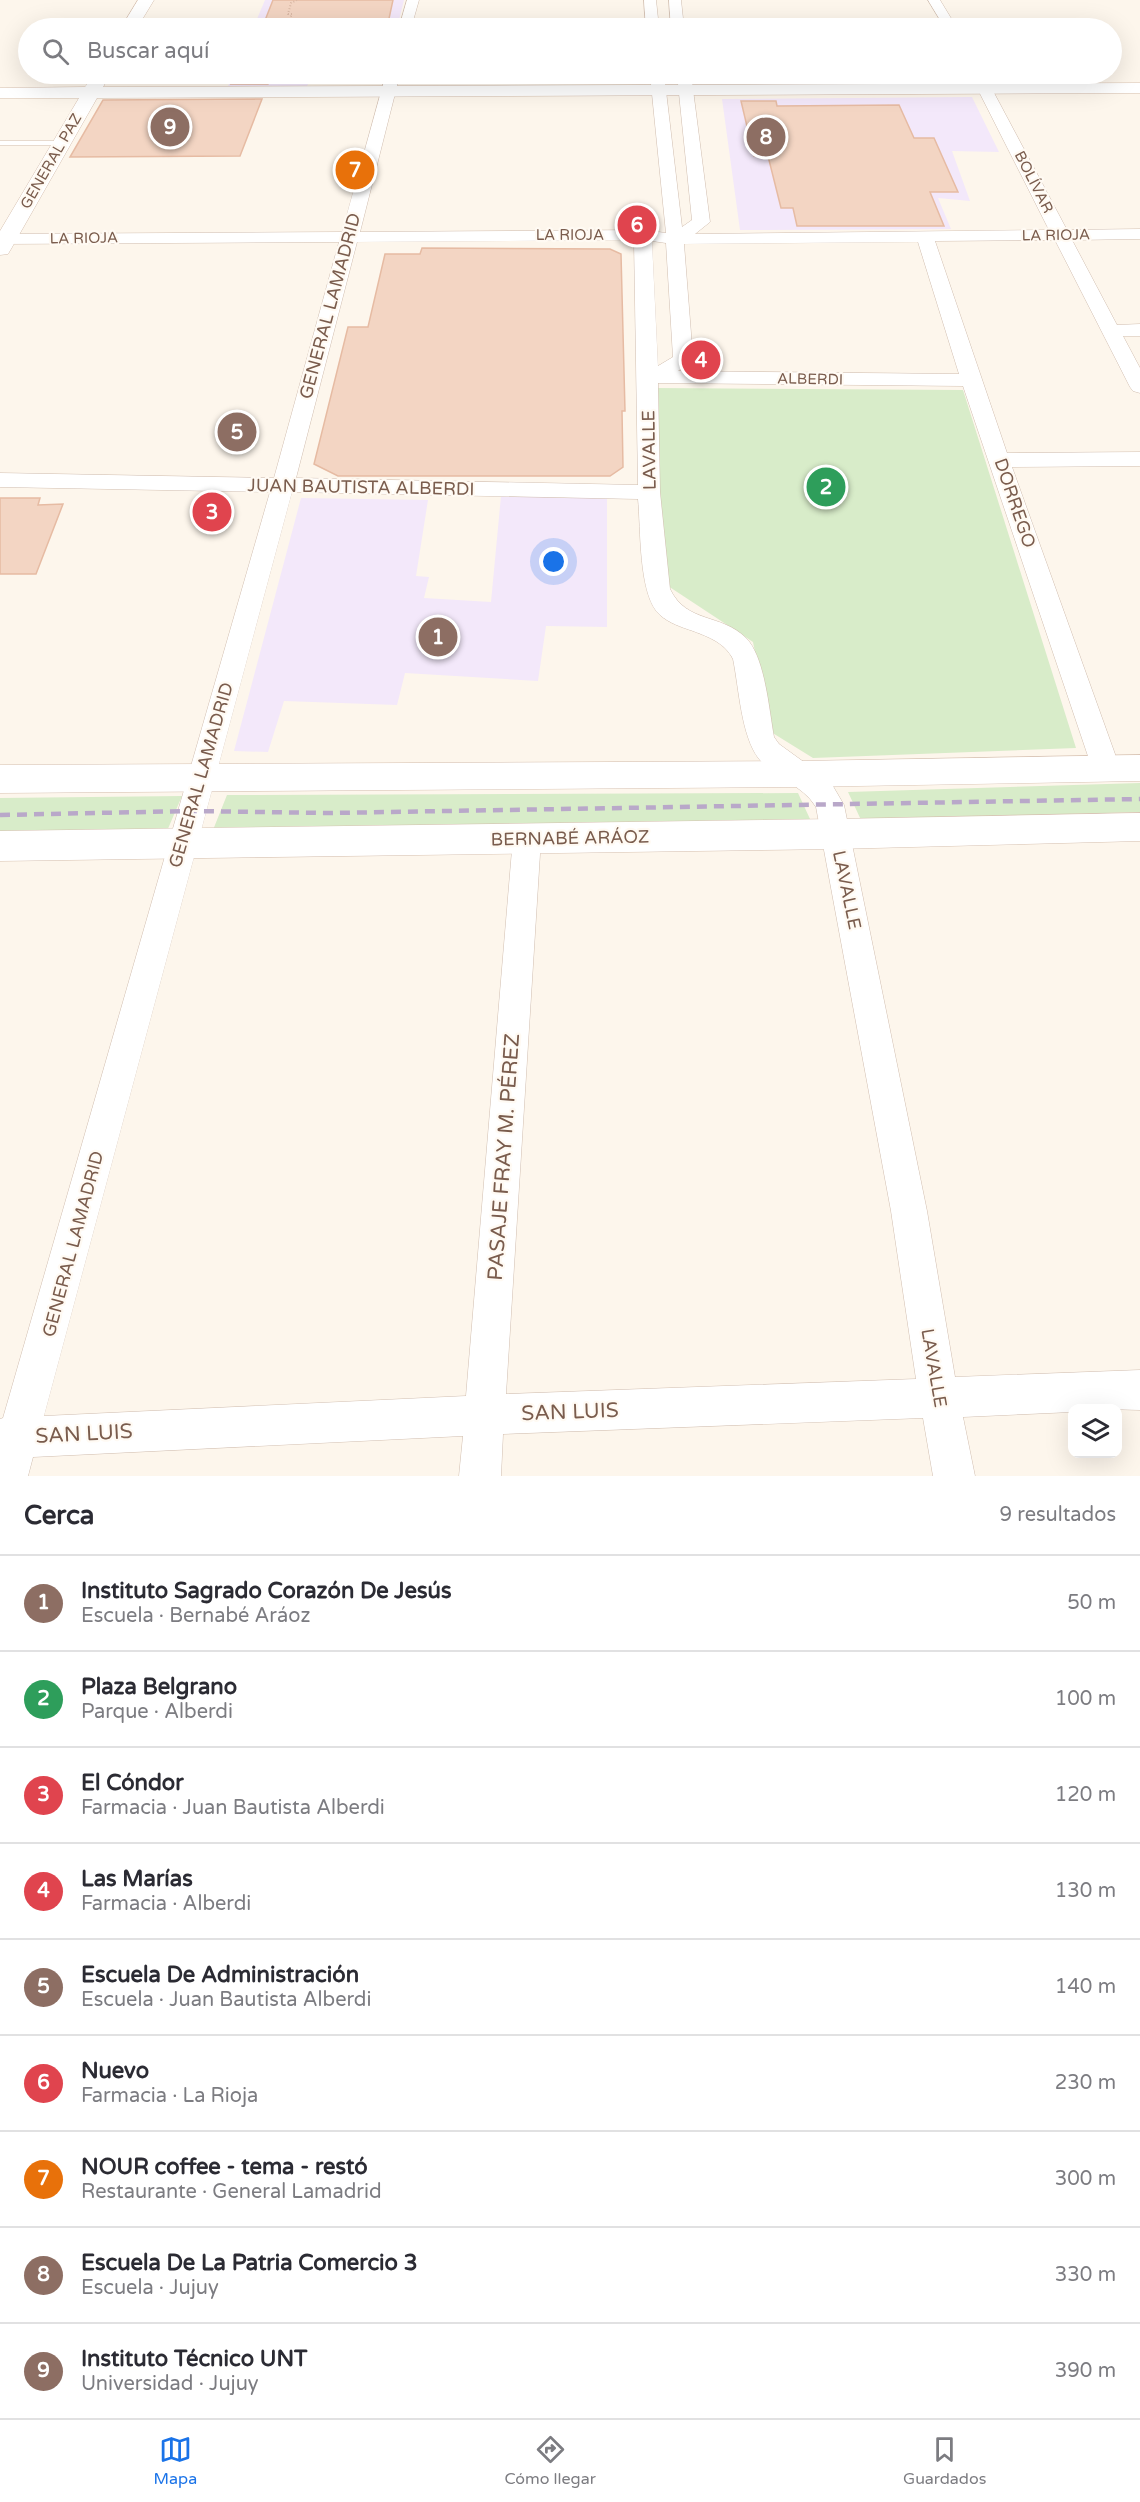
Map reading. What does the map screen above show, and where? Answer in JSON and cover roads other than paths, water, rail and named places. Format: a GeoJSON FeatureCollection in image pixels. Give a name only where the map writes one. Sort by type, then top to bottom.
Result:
{"type":"FeatureCollection","features":[{"type":"Feature","properties":{"kind":"street"},"geometry":{"type":"LineString","coordinates":[[135,18],[146,0]]}},
{"type":"Feature","properties":{"kind":"street"},"geometry":{"type":"LineString","coordinates":[[408,18],[413,0]]}},
{"type":"Feature","properties":{"kind":"street"},"geometry":{"type":"LineString","coordinates":[[650,0],[652,18]]}},
{"type":"Feature","properties":{"kind":"street"},"geometry":{"type":"LineString","coordinates":[[675,0],[677,18]]}},
{"type":"Feature","properties":{"kind":"street"},"geometry":{"type":"LineString","coordinates":[[934,0],[945,18]]}},
{"type":"Feature","properties":{"kind":"street","name":"GENERAL PAZ"},"geometry":{"type":"LineString","coordinates":[[2,242],[96,84]]}},
{"type":"Feature","properties":{"kind":"street"},"geometry":{"type":"LineString","coordinates":[[0,93],[91,93],[336,84]]}},
{"type":"Feature","properties":{"kind":"street","name":"GENERAL LAMADRID"},"geometry":{"type":"LineString","coordinates":[[7,1476],[10,1438],[183,842],[283,486],[390,84]]}},
{"type":"Feature","properties":{"kind":"street"},"geometry":{"type":"LineString","coordinates":[[648,377],[683,359],[675,239],[658,84]]}},
{"type":"Feature","properties":{"kind":"street"},"geometry":{"type":"LineString","coordinates":[[675,239],[701,222],[685,84]]}},
{"type":"Feature","properties":{"kind":"street","name":"BOLÍVAR"},"geometry":{"type":"LineString","coordinates":[[984,84],[1109,331],[1140,387]]}},
{"type":"Feature","properties":{"kind":"street"},"geometry":{"type":"LineString","coordinates":[[1050,84],[1140,88]]}},
{"type":"Feature","properties":{"kind":"street","name":"LA RIOJA"},"geometry":{"type":"LineString","coordinates":[[2,242],[349,235],[643,235],[675,239],[1140,234]]}},
{"type":"Feature","properties":{"kind":"street","name":"LAVALLE"},"geometry":{"type":"LineString","coordinates":[[643,235],[649,492],[658,589],[667,608],[684,619],[722,632],[739,646],[746,659],[761,738],[769,752],[820,789],[830,805],[906,1199],[954,1476]]}},
{"type":"Feature","properties":{"kind":"street","name":"DORREGO"},"geometry":{"type":"LineString","coordinates":[[925,237],[971,380],[1106,768]]}},
{"type":"Feature","properties":{"kind":"street"},"geometry":{"type":"LineString","coordinates":[[1109,331],[1140,330]]}},
{"type":"Feature","properties":{"kind":"street","name":"ALBERDI"},"geometry":{"type":"LineString","coordinates":[[648,377],[971,380]]}},
{"type":"Feature","properties":{"kind":"street"},"geometry":{"type":"LineString","coordinates":[[1000,460],[1140,459]]}},
{"type":"Feature","properties":{"kind":"street","name":"JUAN BAUTISTA ALBERDI"},"geometry":{"type":"LineString","coordinates":[[0,480],[649,492]]}},
{"type":"Feature","properties":{"kind":"street"},"geometry":{"type":"LineString","coordinates":[[0,779],[800,774],[1140,768]]}},
{"type":"Feature","properties":{"kind":"street","name":"BERNABÉ ARÁOZ"},"geometry":{"type":"LineString","coordinates":[[0,846],[836,834],[1140,827]]}},
{"type":"Feature","properties":{"kind":"street","name":"PASAJE FRAY M. PÉREZ"},"geometry":{"type":"LineString","coordinates":[[480,1476],[526,838]]}},
{"type":"Feature","properties":{"kind":"street","name":"SAN LUIS"},"geometry":{"type":"LineString","coordinates":[[10,1438],[485,1415],[1140,1390]]}},
{"type":"Feature","properties":{"kind":"lane"},"geometry":{"type":"LineString","coordinates":[[0,143],[62,143]]}},
{"type":"Feature","properties":{"kind":"railway"},"geometry":{"type":"LineString","coordinates":[[0,815],[191,811],[331,813],[1140,799]]}},
{"type":"Feature","properties":{"kind":"place","name":"Instituto Técnico UNT"},"geometry":{"type":"Point","coordinates":[170,127]}},
{"type":"Feature","properties":{"kind":"place","name":"Escuela De La Patria Comercio 3"},"geometry":{"type":"Point","coordinates":[766,137]}},
{"type":"Feature","properties":{"kind":"place","name":"NOUR coffee - tema - restó"},"geometry":{"type":"Point","coordinates":[355,170]}},
{"type":"Feature","properties":{"kind":"place","name":"Nuevo"},"geometry":{"type":"Point","coordinates":[637,225]}},
{"type":"Feature","properties":{"kind":"place","name":"Las Marías"},"geometry":{"type":"Point","coordinates":[701,360]}},
{"type":"Feature","properties":{"kind":"place","name":"Escuela De Administración"},"geometry":{"type":"Point","coordinates":[237,432]}},
{"type":"Feature","properties":{"kind":"place","name":"Plaza Belgrano"},"geometry":{"type":"Point","coordinates":[826,487]}},
{"type":"Feature","properties":{"kind":"place","name":"El Cóndor"},"geometry":{"type":"Point","coordinates":[212,512]}},
{"type":"Feature","properties":{"kind":"place","name":"Instituto Sagrado Corazón De Jesús"},"geometry":{"type":"Point","coordinates":[438,637]}}]}
